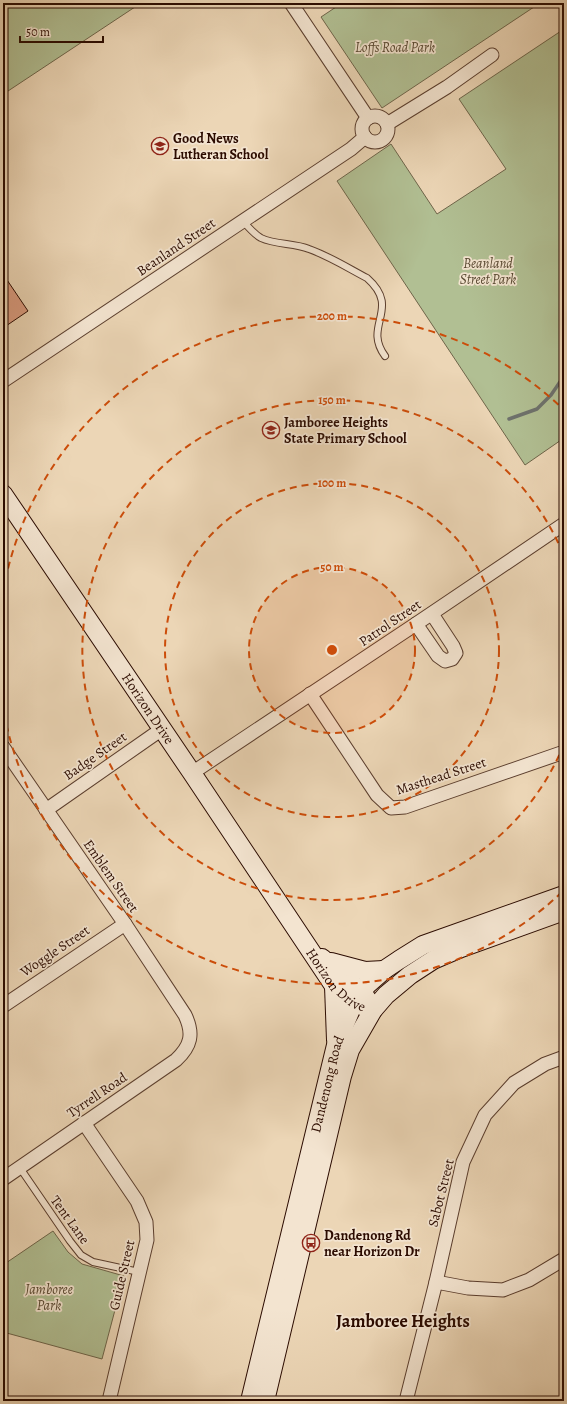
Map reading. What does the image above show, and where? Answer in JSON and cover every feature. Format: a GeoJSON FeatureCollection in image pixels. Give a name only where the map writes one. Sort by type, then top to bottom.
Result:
{"type":"FeatureCollection","features":[{"type":"Feature","properties":{"kind":"main road","name":"Horizon Drive"},"geometry":{"type":"LineString","coordinates":[[3,494],[334,986],[358,998]]}},
{"type":"Feature","properties":{"kind":"main road","name":"Dandenong Road"},"geometry":{"type":"LineString","coordinates":[[250,1401],[336,1045],[358,998],[367,985],[384,970],[423,945],[564,895]]}},
{"type":"Feature","properties":{"kind":"main road","name":"Dandenong Road"},"geometry":{"type":"LineString","coordinates":[[265,1401],[342,1076],[350,1050],[373,1010],[386,995],[410,975],[433,960],[461,948],[564,910]]}},
{"type":"Feature","properties":{"kind":"main road","name":"Horizon Drive"},"geometry":{"type":"LineString","coordinates":[[293,924],[358,998],[373,1010]]}},
{"type":"Feature","properties":{"kind":"main road"},"geometry":{"type":"LineString","coordinates":[[324,960],[365,972],[384,970]]}},
{"type":"Feature","properties":{"kind":"main road"},"geometry":{"type":"LineString","coordinates":[[334,986],[336,1045]]}},
{"type":"Feature","properties":{"kind":"street"},"geometry":{"type":"LineString","coordinates":[[291,3],[368,118]]}},
{"type":"Feature","properties":{"kind":"street"},"geometry":{"type":"LineString","coordinates":[[386,124],[447,87],[492,55]]}},
{"type":"Feature","properties":{"kind":"street"},"geometry":{"type":"LineString","coordinates":[[372,116],[379,117],[386,124],[386,134],[381,140],[372,142],[362,133],[363,125],[368,118],[372,116]]}},
{"type":"Feature","properties":{"kind":"street","name":"Beanland Street"},"geometry":{"type":"LineString","coordinates":[[3,381],[351,149],[365,137]]}},
{"type":"Feature","properties":{"kind":"street","name":"Patrol Street"},"geometry":{"type":"LineString","coordinates":[[192,773],[432,614],[564,524]]}},
{"type":"Feature","properties":{"kind":"street"},"geometry":{"type":"LineString","coordinates":[[416,624],[438,656],[445,661],[452,658],[456,653],[453,646],[432,614]]}},
{"type":"Feature","properties":{"kind":"street","name":"Masthead Street"},"geometry":{"type":"LineString","coordinates":[[310,694],[378,795],[391,808],[405,807],[564,752]]}},
{"type":"Feature","properties":{"kind":"street","name":"Badge Street"},"geometry":{"type":"LineString","coordinates":[[46,810],[162,729]]}},
{"type":"Feature","properties":{"kind":"street","name":"Emblem Street"},"geometry":{"type":"LineString","coordinates":[[3,747],[125,924],[185,1015],[190,1025]]}},
{"type":"Feature","properties":{"kind":"street","name":"Woggle Street"},"geometry":{"type":"LineString","coordinates":[[5,1000],[125,924]]}},
{"type":"Feature","properties":{"kind":"street","name":"Tyrrell Road"},"geometry":{"type":"LineString","coordinates":[[3,1179],[176,1060],[185,1052],[190,1038],[190,1025]]}},
{"type":"Feature","properties":{"kind":"street","name":"Sabot Street"},"geometry":{"type":"LineString","coordinates":[[406,1401],[436,1282],[463,1162],[485,1115],[514,1083],[545,1064],[564,1057]]}},
{"type":"Feature","properties":{"kind":"street","name":"Guide Street"},"geometry":{"type":"LineString","coordinates":[[84,1124],[137,1201],[146,1222],[147,1240],[109,1401]]}},
{"type":"Feature","properties":{"kind":"street"},"geometry":{"type":"LineString","coordinates":[[436,1282],[468,1288],[503,1290],[529,1280],[564,1259]]}},
{"type":"Feature","properties":{"kind":"lane"},"geometry":{"type":"LineString","coordinates":[[243,221],[252,232],[260,237],[267,240],[303,246],[368,278],[374,283],[380,292],[383,302],[383,309],[376,333],[379,348],[385,356]]}},
{"type":"Feature","properties":{"kind":"lane","name":"Tent Lane"},"geometry":{"type":"LineString","coordinates":[[20,1168],[81,1255],[93,1262],[139,1272]]}},
{"type":"Feature","properties":{"kind":"green space"},"geometry":{"type":"Polygon","coordinates":[[[3,3],[141,3],[5,93],[3,91],[3,3]]]}},
{"type":"Feature","properties":{"kind":"green space","name":"Loffs Road Park"},"geometry":{"type":"Polygon","coordinates":[[[342,3],[540,3],[382,108],[321,17],[342,3]]]}},
{"type":"Feature","properties":{"kind":"green space","name":"Beanland Street Park"},"geometry":{"type":"Polygon","coordinates":[[[564,29],[564,438],[525,465],[337,181],[391,144],[437,214],[506,169],[459,99],[564,29]]]}},
{"type":"Feature","properties":{"kind":"green space","name":"Jamboree Park"},"geometry":{"type":"Polygon","coordinates":[[[53,1231],[68,1252],[82,1264],[124,1276],[102,1359],[3,1332],[3,1265],[53,1231]]]}},
{"type":"Feature","properties":{"kind":"building"},"geometry":{"type":"Polygon","coordinates":[[[3,274],[28,311],[3,328],[3,274]]]}},
{"type":"Feature","properties":{"kind":"waterway"},"geometry":{"type":"LineString","coordinates":[[509,419],[537,409],[551,395],[564,376]]}},
{"type":"Feature","properties":{"kind":"place","name":"Good News Lutheran School"},"geometry":{"type":"Point","coordinates":[160,146]}},
{"type":"Feature","properties":{"kind":"place","name":"Jamboree Heights State Primary School"},"geometry":{"type":"Point","coordinates":[271,430]}},
{"type":"Feature","properties":{"kind":"place","name":"Dandenong Rd near Horizon Dr"},"geometry":{"type":"Point","coordinates":[311,1243]}},
{"type":"Feature","properties":{"kind":"district","name":"Jamboree Heights"},"geometry":{"type":"Point","coordinates":[403,1321]}}]}
